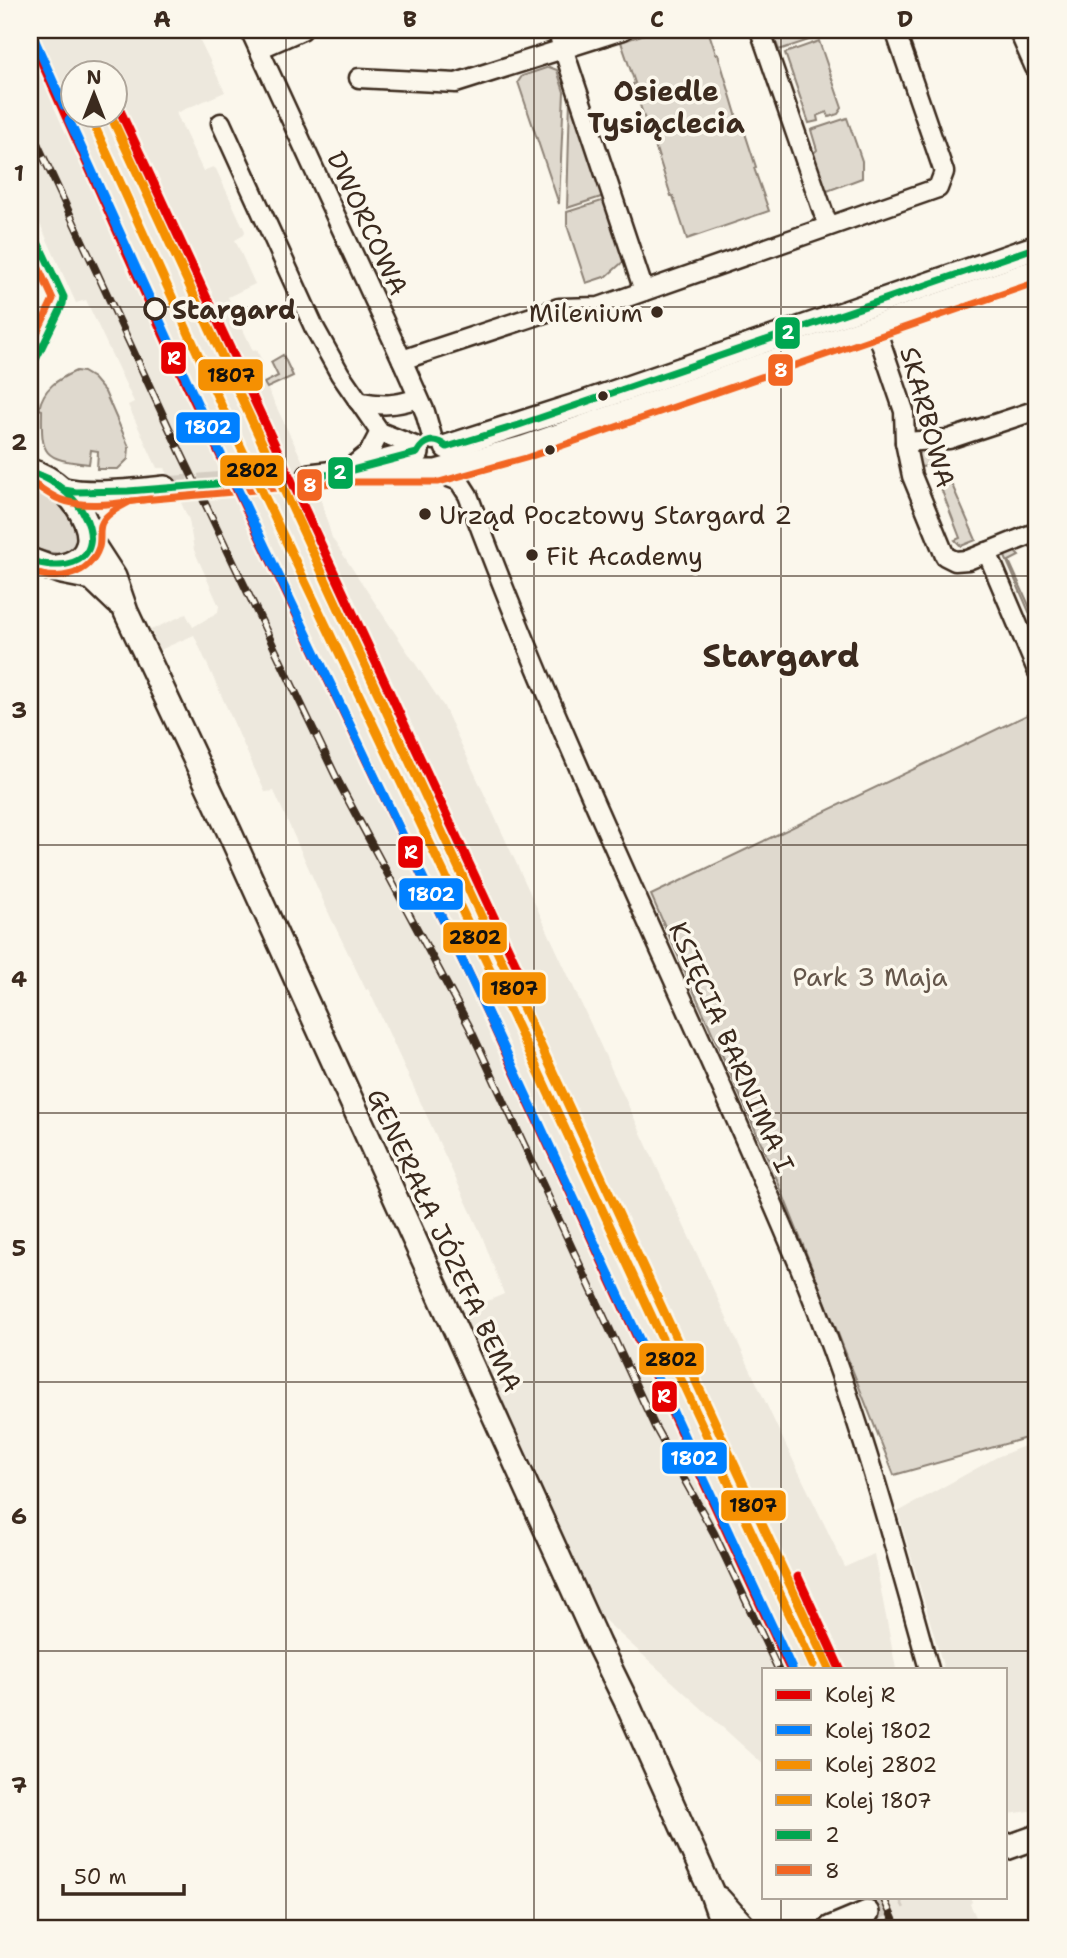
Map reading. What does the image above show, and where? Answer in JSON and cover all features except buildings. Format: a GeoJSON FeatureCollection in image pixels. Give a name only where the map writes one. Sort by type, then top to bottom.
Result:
{"type":"FeatureCollection","features":[{"type":"Feature","properties":{"kind":"street","name":"DWORCOWA"},"geometry":{"type":"LineString","coordinates":[[250,30],[425,412],[432,457]]}},
{"type":"Feature","properties":{"kind":"street"},"geometry":{"type":"LineString","coordinates":[[259,49],[302,30]]}},
{"type":"Feature","properties":{"kind":"street"},"geometry":{"type":"LineString","coordinates":[[557,30],[644,291]]}},
{"type":"Feature","properties":{"kind":"street"},"geometry":{"type":"LineString","coordinates":[[359,78],[456,83],[623,30]]}},
{"type":"Feature","properties":{"kind":"street"},"geometry":{"type":"LineString","coordinates":[[761,30],[828,226]]}},
{"type":"Feature","properties":{"kind":"street"},"geometry":{"type":"LineString","coordinates":[[402,360],[559,308],[599,307],[938,188],[944,173],[895,30]]}},
{"type":"Feature","properties":{"kind":"street"},"geometry":{"type":"LineString","coordinates":[[1021,30],[1037,66]]}},
{"type":"Feature","properties":{"kind":"street"},"geometry":{"type":"LineString","coordinates":[[221,123],[314,327],[340,374],[380,432],[369,453],[345,472]]}},
{"type":"Feature","properties":{"kind":"street"},"geometry":{"type":"LineString","coordinates":[[310,477],[432,457],[1037,247]]}},
{"type":"Feature","properties":{"kind":"street"},"geometry":{"type":"LineString","coordinates":[[432,457],[450,470],[523,448],[1037,271]]}},
{"type":"Feature","properties":{"kind":"street","name":"SKARBOWA"},"geometry":{"type":"LineString","coordinates":[[875,326],[904,411],[905,442],[912,477],[945,556],[955,561],[968,560],[987,552]]}},
{"type":"Feature","properties":{"kind":"street"},"geometry":{"type":"LineString","coordinates":[[358,401],[380,406],[397,405],[418,398]]}},
{"type":"Feature","properties":{"kind":"street"},"geometry":{"type":"LineString","coordinates":[[905,442],[949,439],[1037,410]]}},
{"type":"Feature","properties":{"kind":"street","name":"KSIĘCIA BARNIMA I"},"geometry":{"type":"LineString","coordinates":[[380,432],[432,457],[459,481],[468,495],[535,664],[800,1266],[868,1456],[929,1668]]}},
{"type":"Feature","properties":{"kind":"street"},"geometry":{"type":"LineString","coordinates":[[30,471],[64,490],[76,492],[165,488]]}},
{"type":"Feature","properties":{"kind":"street","name":"GENERAŁA JÓZEFA BEMA"},"geometry":{"type":"LineString","coordinates":[[64,490],[75,503],[114,578],[126,612],[229,831],[598,1644],[633,1715],[711,1891],[724,1928]]}},
{"type":"Feature","properties":{"kind":"street"},"geometry":{"type":"LineString","coordinates":[[37,566],[72,563],[83,555],[99,510],[128,491]]}},
{"type":"Feature","properties":{"kind":"street"},"geometry":{"type":"LineString","coordinates":[[1035,659],[987,552],[1037,532]]}},
{"type":"Feature","properties":{"kind":"street","name":"GENERAŁA JÓZEFA BEMA"},"geometry":{"type":"LineString","coordinates":[[37,566],[92,578],[109,592],[126,612]]}},
{"type":"Feature","properties":{"kind":"street"},"geometry":{"type":"LineString","coordinates":[[1007,1848],[1037,1837]]}},
{"type":"Feature","properties":{"kind":"street","name":"GENERAŁA JÓZEFA BEMA"},"geometry":{"type":"LineString","coordinates":[[711,1891],[745,1928]]}},
{"type":"Feature","properties":{"kind":"street"},"geometry":{"type":"LineString","coordinates":[[838,1927],[867,1913]]}},
{"type":"Feature","properties":{"kind":"shaded area"},"geometry":{"type":"Polygon","coordinates":[[[30,30],[195,30],[225,92],[176,113],[203,171],[213,167],[216,169],[245,231],[244,235],[235,240],[255,284],[228,297],[253,351],[257,350],[263,364],[257,367],[320,497],[332,538],[444,707],[777,1427],[845,1567],[874,1554],[896,1668],[762,1668],[762,1763],[600,1616],[462,1312],[504,1294],[482,1236],[374,1001],[330,916],[274,791],[265,792],[194,635],[160,650],[151,630],[186,614],[193,627],[218,612],[219,606],[194,550],[189,520],[165,468],[157,468],[128,405],[134,402],[86,300],[76,303],[30,202],[30,30]]]}},
{"type":"Feature","properties":{"kind":"shaded area"},"geometry":{"type":"Polygon","coordinates":[[[1037,1441],[1037,1810],[1009,1814],[1007,1668],[944,1668],[898,1512],[997,1457],[1037,1441]]]}},
{"type":"Feature","properties":{"kind":"shaded area"},"geometry":{"type":"Polygon","coordinates":[[[859,1898],[970,1898],[970,1904],[981,1928],[874,1928],[859,1898]]]}},
{"type":"Feature","properties":{"kind":"green space"},"geometry":{"type":"Polygon","coordinates":[[[656,30],[708,30],[741,131],[744,130],[769,211],[687,239],[621,42],[656,30]]]}},
{"type":"Feature","properties":{"kind":"green space"},"geometry":{"type":"Polygon","coordinates":[[[767,30],[815,30],[818,37],[779,50],[772,31],[767,30]]]}},
{"type":"Feature","properties":{"kind":"green space"},"geometry":{"type":"Polygon","coordinates":[[[819,41],[842,108],[838,114],[829,117],[827,112],[817,116],[818,121],[809,123],[785,53],[819,41]]]}},
{"type":"Feature","properties":{"kind":"green space"},"geometry":{"type":"Polygon","coordinates":[[[549,67],[557,70],[564,92],[559,204],[518,82],[522,76],[549,67]]]}},
{"type":"Feature","properties":{"kind":"green space"},"geometry":{"type":"Polygon","coordinates":[[[570,98],[604,196],[567,208],[570,98]]]}},
{"type":"Feature","properties":{"kind":"green space"},"geometry":{"type":"Polygon","coordinates":[[[847,118],[862,161],[862,178],[822,193],[809,157],[817,150],[811,130],[847,118]]]}},
{"type":"Feature","properties":{"kind":"green space"},"geometry":{"type":"Polygon","coordinates":[[[605,200],[625,260],[607,276],[586,283],[567,225],[567,212],[605,200]]]}},
{"type":"Feature","properties":{"kind":"green space"},"geometry":{"type":"Polygon","coordinates":[[[283,355],[293,376],[267,388],[264,383],[278,376],[271,362],[283,355]]]}},
{"type":"Feature","properties":{"kind":"green space"},"geometry":{"type":"Polygon","coordinates":[[[76,371],[93,378],[105,392],[129,447],[128,459],[118,469],[97,469],[98,451],[91,450],[89,464],[54,457],[44,446],[42,410],[39,409],[41,402],[52,385],[76,371]]]}},
{"type":"Feature","properties":{"kind":"green space"},"geometry":{"type":"Polygon","coordinates":[[[922,448],[942,462],[976,540],[961,546],[955,540],[960,538],[932,465],[918,465],[917,456],[922,448]]]}},
{"type":"Feature","properties":{"kind":"green space"},"geometry":{"type":"Polygon","coordinates":[[[30,482],[52,496],[76,523],[78,541],[75,548],[69,552],[45,552],[30,545],[30,482]]]}},
{"type":"Feature","properties":{"kind":"green space"},"geometry":{"type":"Polygon","coordinates":[[[1013,550],[1019,556],[1009,561],[1037,623],[1037,630],[1003,552],[1013,550]]]}},
{"type":"Feature","properties":{"kind":"green space","name":"Park 3 Maja"},"geometry":{"type":"Polygon","coordinates":[[[1031,713],[1037,727],[1037,1435],[894,1475],[774,1172],[651,895],[1031,713]]]}},
{"type":"Feature","properties":{"kind":"tunnel"},"geometry":{"type":"LineString","coordinates":[[165,488],[310,476]]}},
{"type":"Feature","properties":{"kind":"tunnel"},"geometry":{"type":"LineString","coordinates":[[867,1913],[898,1898]]}},
{"type":"Feature","properties":{"kind":"railway"},"geometry":{"type":"LineString","coordinates":[[30,128],[168,426],[339,783],[469,1026],[655,1427],[714,1533],[778,1668]]}},
{"type":"Feature","properties":{"kind":"railway"},"geometry":{"type":"LineString","coordinates":[[883,1898],[897,1928]]}},
{"type":"Feature","properties":{"kind":"rail line","name":"1802"},"geometry":{"type":"LineString","coordinates":[[32,34],[60,97]]}},
{"type":"Feature","properties":{"kind":"rail line","name":"R"},"geometry":{"type":"LineString","coordinates":[[30,36],[175,361],[478,993],[790,1668]]}},
{"type":"Feature","properties":{"kind":"rail line","name":"1802"},"geometry":{"type":"LineString","coordinates":[[74,130],[208,427],[509,1058],[792,1668]]}},
{"type":"Feature","properties":{"kind":"rail line","name":"2802"},"geometry":{"type":"LineString","coordinates":[[96,130],[227,418],[528,1049],[813,1665]]}},
{"type":"Feature","properties":{"kind":"rail line","name":"1807"},"geometry":{"type":"LineString","coordinates":[[117,130],[829,1668]]}},
{"type":"Feature","properties":{"kind":"rail line","name":"R"},"geometry":{"type":"LineString","coordinates":[[129,130],[517,967]]}},
{"type":"Feature","properties":{"kind":"rail line","name":"R"},"geometry":{"type":"LineString","coordinates":[[798,1577],[840,1668]]}},
{"type":"Feature","properties":{"kind":"transit line","name":"2"},"geometry":{"type":"LineString","coordinates":[[30,225],[64,297],[30,372]]}},
{"type":"Feature","properties":{"kind":"transit line","name":"2"},"geometry":{"type":"LineString","coordinates":[[30,471],[49,479],[64,490],[76,492],[128,491],[345,472],[417,453],[430,441],[447,447],[519,425],[1037,247]]}},
{"type":"Feature","properties":{"kind":"transit line","name":"8"},"geometry":{"type":"LineString","coordinates":[[30,249],[53,299],[30,348]]}},
{"type":"Feature","properties":{"kind":"transit line","name":"8"},"geometry":{"type":"LineString","coordinates":[[30,571],[50,576],[80,571],[88,565],[99,547],[103,521],[131,501],[345,482],[439,482],[526,458],[1037,282]]}},
{"type":"Feature","properties":{"kind":"transit line","name":"2"},"geometry":{"type":"LineString","coordinates":[[30,560],[52,565],[73,562],[88,550],[90,540],[89,527],[81,509],[67,493],[32,472]]}},
{"type":"Feature","properties":{"kind":"transit line","name":"8"},"geometry":{"type":"LineString","coordinates":[[30,482],[59,499],[81,504],[150,499]]}},
{"type":"Feature","properties":{"kind":"place","name":"Stargard"},"geometry":{"type":"Point","coordinates":[155,309]}},
{"type":"Feature","properties":{"kind":"place","name":"Milenium"},"geometry":{"type":"Point","coordinates":[657,312]}},
{"type":"Feature","properties":{"kind":"place","name":"Urząd Pocztowy Stargard 2"},"geometry":{"type":"Point","coordinates":[425,514]}},
{"type":"Feature","properties":{"kind":"place","name":"Fit Academy"},"geometry":{"type":"Point","coordinates":[532,555]}},
{"type":"Feature","properties":{"kind":"district","name":"Osiedle Tysiąclecia"},"geometry":{"type":"Point","coordinates":[666,107]}},
{"type":"Feature","properties":{"kind":"district","name":"Stargard"},"geometry":{"type":"Point","coordinates":[781,655]}}]}
